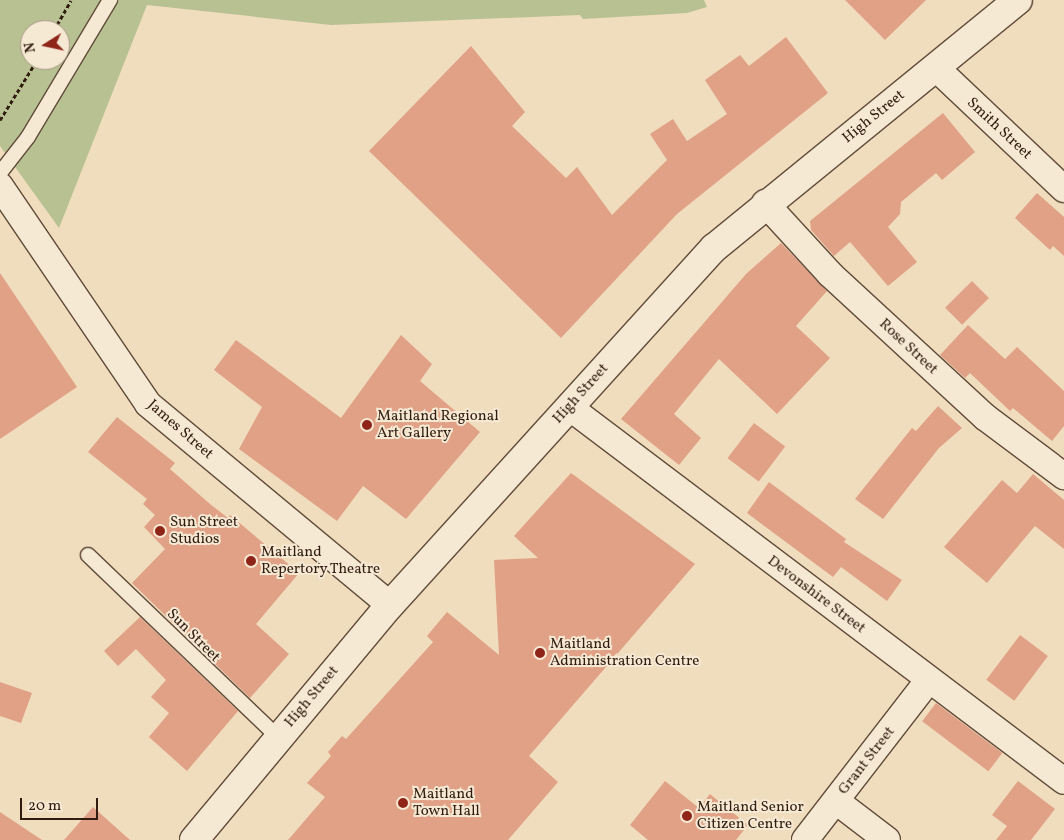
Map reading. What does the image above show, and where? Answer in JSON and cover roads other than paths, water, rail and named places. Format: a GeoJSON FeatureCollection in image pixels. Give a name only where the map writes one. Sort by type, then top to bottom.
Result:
{"type":"FeatureCollection","features":[{"type":"Feature","properties":{"kind":"main road","name":"High Street"},"geometry":{"type":"LineString","coordinates":[[194,840],[278,737],[390,606],[714,248],[765,204],[1018,0]]}},
{"type":"Feature","properties":{"kind":"street","name":"Smith Street"},"geometry":{"type":"LineString","coordinates":[[936,68],[1064,189]]}},
{"type":"Feature","properties":{"kind":"street","name":"James Street"},"geometry":{"type":"LineString","coordinates":[[0,186],[148,404],[390,606]]}},
{"type":"Feature","properties":{"kind":"street","name":"Rose Street"},"geometry":{"type":"LineString","coordinates":[[765,204],[830,274],[985,417],[1064,476]]}},
{"type":"Feature","properties":{"kind":"street","name":"Devonshire Street"},"geometry":{"type":"LineString","coordinates":[[569,407],[928,681],[1064,781]]}},
{"type":"Feature","properties":{"kind":"street","name":"Grant Street"},"geometry":{"type":"LineString","coordinates":[[806,840],[928,681]]}},
{"type":"Feature","properties":{"kind":"street"},"geometry":{"type":"LineString","coordinates":[[836,801],[886,840]]}},
{"type":"Feature","properties":{"kind":"lane"},"geometry":{"type":"LineString","coordinates":[[0,173],[28,137],[110,0]]}},
{"type":"Feature","properties":{"kind":"lane","name":"Sun Street"},"geometry":{"type":"LineString","coordinates":[[88,555],[278,737]]}},
{"type":"Feature","properties":{"kind":"place","name":"Maitland Regional Art Gallery"},"geometry":{"type":"Point","coordinates":[367,425]}},
{"type":"Feature","properties":{"kind":"place","name":"Sun Street Studios"},"geometry":{"type":"Point","coordinates":[160,531]}},
{"type":"Feature","properties":{"kind":"place","name":"Maitland Repertory Theatre"},"geometry":{"type":"Point","coordinates":[251,561]}},
{"type":"Feature","properties":{"kind":"place","name":"Maitland Administration Centre"},"geometry":{"type":"Point","coordinates":[540,653]}},
{"type":"Feature","properties":{"kind":"place","name":"Maitland Town Hall"},"geometry":{"type":"Point","coordinates":[403,803]}},
{"type":"Feature","properties":{"kind":"place","name":"Maitland Senior Citizen Centre"},"geometry":{"type":"Point","coordinates":[687,816]}}]}
